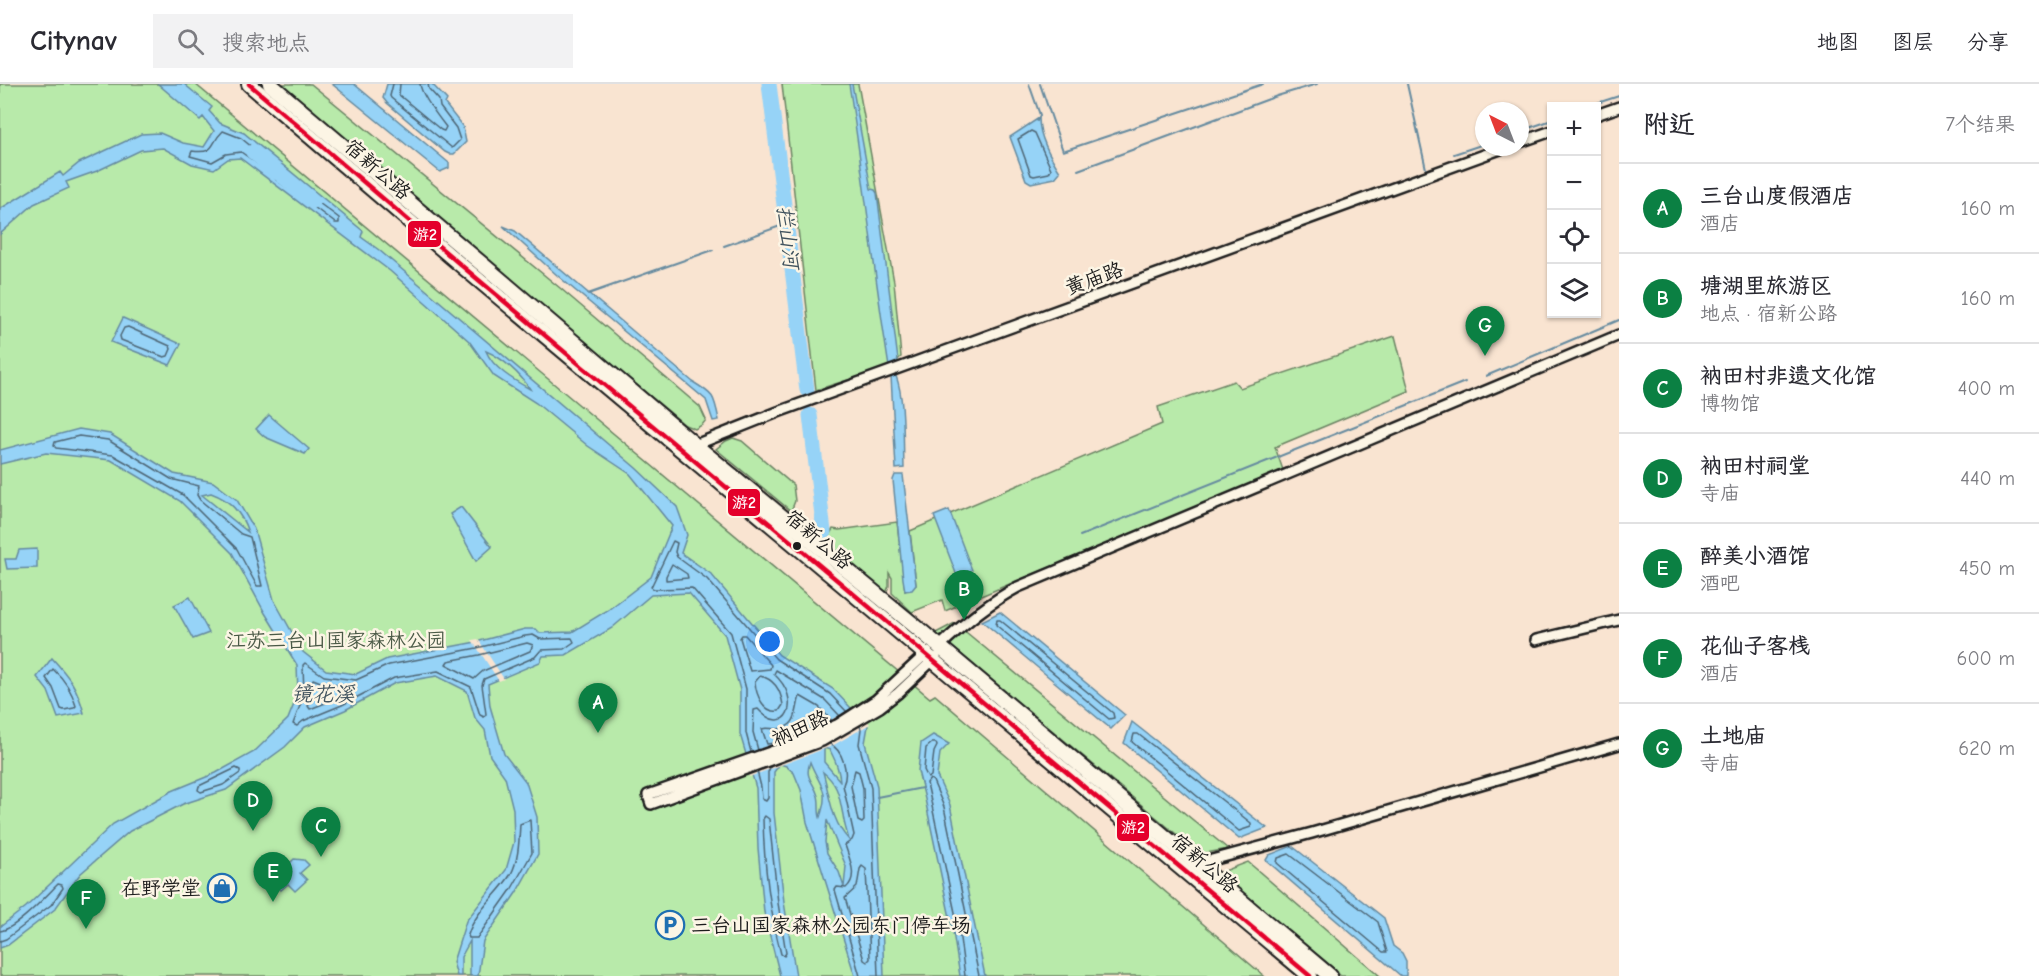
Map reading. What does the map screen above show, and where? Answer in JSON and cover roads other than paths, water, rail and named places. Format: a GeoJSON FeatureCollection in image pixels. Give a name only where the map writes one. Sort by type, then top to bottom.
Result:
{"type":"FeatureCollection","features":[{"type":"Feature","properties":{"kind":"highway","name":"宿新公路"},"geometry":{"type":"LineString","coordinates":[[249,84],[472,274],[1197,864],[1330,976]]}},
{"type":"Feature","properties":{"kind":"highway","name":"宿新公路"},"geometry":{"type":"LineString","coordinates":[[270,84],[695,445],[1310,976]]}},
{"type":"Feature","properties":{"kind":"street"},"geometry":{"type":"LineString","coordinates":[[1601,113],[1619,107]]}},
{"type":"Feature","properties":{"kind":"street"},"geometry":{"type":"LineString","coordinates":[[1529,139],[1547,132]]}},
{"type":"Feature","properties":{"kind":"street","name":"黄庙路"},"geometry":{"type":"LineString","coordinates":[[695,445],[778,412],[1481,156]]}},
{"type":"Feature","properties":{"kind":"street","name":"衲田路"},"geometry":{"type":"LineString","coordinates":[[650,799],[743,766],[837,725],[878,704],[978,612],[995,599],[1018,587],[1619,334]]}},
{"type":"Feature","properties":{"kind":"street"},"geometry":{"type":"LineString","coordinates":[[1536,640],[1619,620]]}},
{"type":"Feature","properties":{"kind":"street"},"geometry":{"type":"LineString","coordinates":[[1197,864],[1619,744]]}},
{"type":"Feature","properties":{"kind":"water","name":"镜花溪"},"geometry":{"type":"Polygon","coordinates":[[[158,84],[184,84],[212,107],[209,111],[220,123],[244,133],[363,231],[361,237],[636,468],[677,507],[687,535],[681,553],[711,574],[779,655],[833,689],[868,726],[865,743],[877,786],[884,976],[855,976],[807,822],[801,790],[794,773],[780,764],[774,772],[774,813],[784,902],[796,976],[780,976],[764,912],[758,848],[756,788],[740,734],[740,690],[725,635],[689,593],[651,595],[612,628],[566,655],[543,656],[540,662],[488,684],[490,706],[504,754],[526,782],[537,817],[538,854],[516,893],[483,941],[478,976],[470,976],[470,941],[461,957],[461,976],[457,976],[453,962],[466,921],[506,870],[514,842],[513,809],[505,777],[490,756],[485,730],[475,718],[467,691],[437,676],[395,683],[345,710],[305,727],[285,747],[226,790],[183,804],[130,831],[80,874],[55,909],[8,945],[0,948],[0,927],[26,907],[113,824],[172,791],[216,773],[254,752],[288,719],[298,694],[297,665],[232,553],[180,501],[111,460],[46,453],[0,464],[0,450],[79,429],[110,434],[174,474],[213,482],[237,500],[254,529],[274,600],[303,652],[326,670],[356,674],[387,659],[476,642],[525,629],[536,629],[540,633],[572,632],[608,610],[651,577],[672,526],[630,474],[588,446],[536,403],[494,376],[469,341],[390,271],[240,158],[228,159],[214,169],[192,164],[163,148],[141,150],[97,171],[66,182],[69,188],[34,204],[0,234],[0,209],[60,172],[63,176],[79,163],[141,134],[160,133],[183,143],[204,147],[214,131],[203,117],[200,120],[158,84]],[[268,165],[276,180],[300,197],[299,190],[290,175],[268,165]],[[486,351],[493,363],[510,378],[530,389],[511,367],[486,351]],[[211,493],[202,495],[248,532],[242,518],[229,503],[211,493]],[[824,748],[824,762],[840,781],[832,754],[830,750],[824,748]],[[810,762],[808,772],[818,796],[820,817],[824,794],[810,762]],[[823,772],[838,825],[849,840],[837,792],[823,772]],[[827,820],[825,842],[827,853],[839,872],[844,887],[846,866],[827,820]]]}},
{"type":"Feature","properties":{"kind":"water"},"geometry":{"type":"Polygon","coordinates":[[[332,84],[354,84],[449,163],[449,168],[440,172],[332,84]]]}},
{"type":"Feature","properties":{"kind":"water"},"geometry":{"type":"Polygon","coordinates":[[[387,84],[432,84],[447,100],[445,104],[463,127],[466,142],[454,154],[445,152],[387,103],[383,98],[387,84]]]}},
{"type":"Feature","properties":{"kind":"water"},"geometry":{"type":"Polygon","coordinates":[[[849,84],[852,84],[871,189],[877,193],[898,360],[894,366],[889,367],[859,155],[849,84]]]}},
{"type":"Feature","properties":{"kind":"water"},"geometry":{"type":"Polygon","coordinates":[[[1039,118],[1043,139],[1060,172],[1055,178],[1031,183],[1026,180],[1010,137],[1039,118]]]}},
{"type":"Feature","properties":{"kind":"water"},"geometry":{"type":"Polygon","coordinates":[[[503,226],[515,231],[693,382],[709,393],[714,400],[719,420],[713,421],[706,400],[558,276],[503,226]]]}},
{"type":"Feature","properties":{"kind":"water"},"geometry":{"type":"Polygon","coordinates":[[[123,318],[181,344],[170,365],[111,342],[123,318]]]}},
{"type":"Feature","properties":{"kind":"water"},"geometry":{"type":"Polygon","coordinates":[[[891,376],[896,376],[899,386],[903,421],[904,468],[896,469],[891,376]]]}},
{"type":"Feature","properties":{"kind":"water"},"geometry":{"type":"Polygon","coordinates":[[[269,415],[309,449],[305,454],[265,437],[256,429],[269,415]]]}},
{"type":"Feature","properties":{"kind":"water"},"geometry":{"type":"Polygon","coordinates":[[[895,475],[903,475],[916,585],[912,590],[905,591],[893,480],[895,475]]]}},
{"type":"Feature","properties":{"kind":"water"},"geometry":{"type":"Polygon","coordinates":[[[461,507],[492,547],[476,561],[450,514],[461,507]]]}},
{"type":"Feature","properties":{"kind":"water"},"geometry":{"type":"Polygon","coordinates":[[[949,510],[972,570],[957,576],[934,516],[949,510]]]}},
{"type":"Feature","properties":{"kind":"water"},"geometry":{"type":"Polygon","coordinates":[[[37,549],[37,568],[7,569],[5,559],[16,559],[19,550],[37,549]]]}},
{"type":"Feature","properties":{"kind":"water"},"geometry":{"type":"Polygon","coordinates":[[[190,597],[209,633],[193,639],[174,605],[190,597]]]}},
{"type":"Feature","properties":{"kind":"water"},"geometry":{"type":"Polygon","coordinates":[[[1000,612],[1125,715],[1111,729],[982,621],[1000,612]]]}},
{"type":"Feature","properties":{"kind":"water"},"geometry":{"type":"Polygon","coordinates":[[[52,658],[72,683],[84,713],[58,718],[48,691],[37,677],[52,658]]]}},
{"type":"Feature","properties":{"kind":"water"},"geometry":{"type":"Polygon","coordinates":[[[1132,722],[1267,828],[1239,839],[1124,743],[1132,722]]]}},
{"type":"Feature","properties":{"kind":"water"},"geometry":{"type":"Polygon","coordinates":[[[933,735],[949,744],[940,753],[937,776],[950,805],[985,976],[960,976],[953,932],[918,771],[921,743],[933,735]]]}},
{"type":"Feature","properties":{"kind":"water"},"geometry":{"type":"Polygon","coordinates":[[[1292,846],[1384,918],[1393,946],[1402,953],[1406,961],[1406,976],[1401,976],[1266,860],[1269,855],[1292,846]]]}},
{"type":"Feature","properties":{"kind":"water"},"geometry":{"type":"Polygon","coordinates":[[[294,859],[304,860],[309,865],[300,873],[307,880],[295,891],[288,884],[281,890],[276,886],[289,873],[285,868],[294,859]]]}},
{"type":"Feature","properties":{"kind":"waterway","name":"拦山河"},"geometry":{"type":"LineString","coordinates":[[769,84],[807,390]]}},
{"type":"Feature","properties":{"kind":"waterway"},"geometry":{"type":"LineString","coordinates":[[1029,84],[1040,115],[1037,121]]}},
{"type":"Feature","properties":{"kind":"waterway"},"geometry":{"type":"LineString","coordinates":[[1040,84],[1063,151],[1263,84]]}},
{"type":"Feature","properties":{"kind":"waterway"},"geometry":{"type":"LineString","coordinates":[[1078,170],[1277,96],[1317,84]]}},
{"type":"Feature","properties":{"kind":"waterway"},"geometry":{"type":"LineString","coordinates":[[1407,84],[1426,169]]}},
{"type":"Feature","properties":{"kind":"waterway"},"geometry":{"type":"LineString","coordinates":[[1600,102],[1619,96]]}},
{"type":"Feature","properties":{"kind":"waterway"},"geometry":{"type":"LineString","coordinates":[[1529,128],[1547,122]]}},
{"type":"Feature","properties":{"kind":"waterway"},"geometry":{"type":"LineString","coordinates":[[1454,154],[1475,147]]}},
{"type":"Feature","properties":{"kind":"waterway"},"geometry":{"type":"LineString","coordinates":[[253,152],[313,201]]}},
{"type":"Feature","properties":{"kind":"waterway"},"geometry":{"type":"LineString","coordinates":[[724,246],[786,224]]}},
{"type":"Feature","properties":{"kind":"waterway"},"geometry":{"type":"LineString","coordinates":[[588,294],[713,250]]}},
{"type":"Feature","properties":{"kind":"waterway"},"geometry":{"type":"LineString","coordinates":[[1486,376],[1619,320]]}},
{"type":"Feature","properties":{"kind":"waterway"},"geometry":{"type":"LineString","coordinates":[[1080,536],[1465,382]]}},
{"type":"Feature","properties":{"kind":"waterway","name":"拦山河"},"geometry":{"type":"LineString","coordinates":[[810,415],[824,532]]}},
{"type":"Feature","properties":{"kind":"waterway"},"geometry":{"type":"LineString","coordinates":[[877,797],[922,788]]}},
{"type":"Feature","properties":{"kind":"place","name":"土地庙"},"geometry":{"type":"Point","coordinates":[1485,356]}},
{"type":"Feature","properties":{"kind":"place","name":"塘湖里旅游区"},"geometry":{"type":"Point","coordinates":[964,620]}},
{"type":"Feature","properties":{"kind":"place","name":"三台山度假酒店"},"geometry":{"type":"Point","coordinates":[598,733]}},
{"type":"Feature","properties":{"kind":"place","name":"衲田村祠堂"},"geometry":{"type":"Point","coordinates":[253,831]}},
{"type":"Feature","properties":{"kind":"place","name":"衲田村非遗文化馆"},"geometry":{"type":"Point","coordinates":[321,857]}},
{"type":"Feature","properties":{"kind":"place","name":"在野学堂"},"geometry":{"type":"Point","coordinates":[222,888]}},
{"type":"Feature","properties":{"kind":"place","name":"醉美小酒馆"},"geometry":{"type":"Point","coordinates":[273,902]}},
{"type":"Feature","properties":{"kind":"place","name":"三台山国家森林公园东门停车场"},"geometry":{"type":"Point","coordinates":[670,925]}},
{"type":"Feature","properties":{"kind":"place","name":"花仙子客栈"},"geometry":{"type":"Point","coordinates":[86,929]}},
{"type":"Feature","properties":{"kind":"park label","name":"江苏三台山国家森林公园"},"geometry":{"type":"Point","coordinates":[336,640]}}]}
